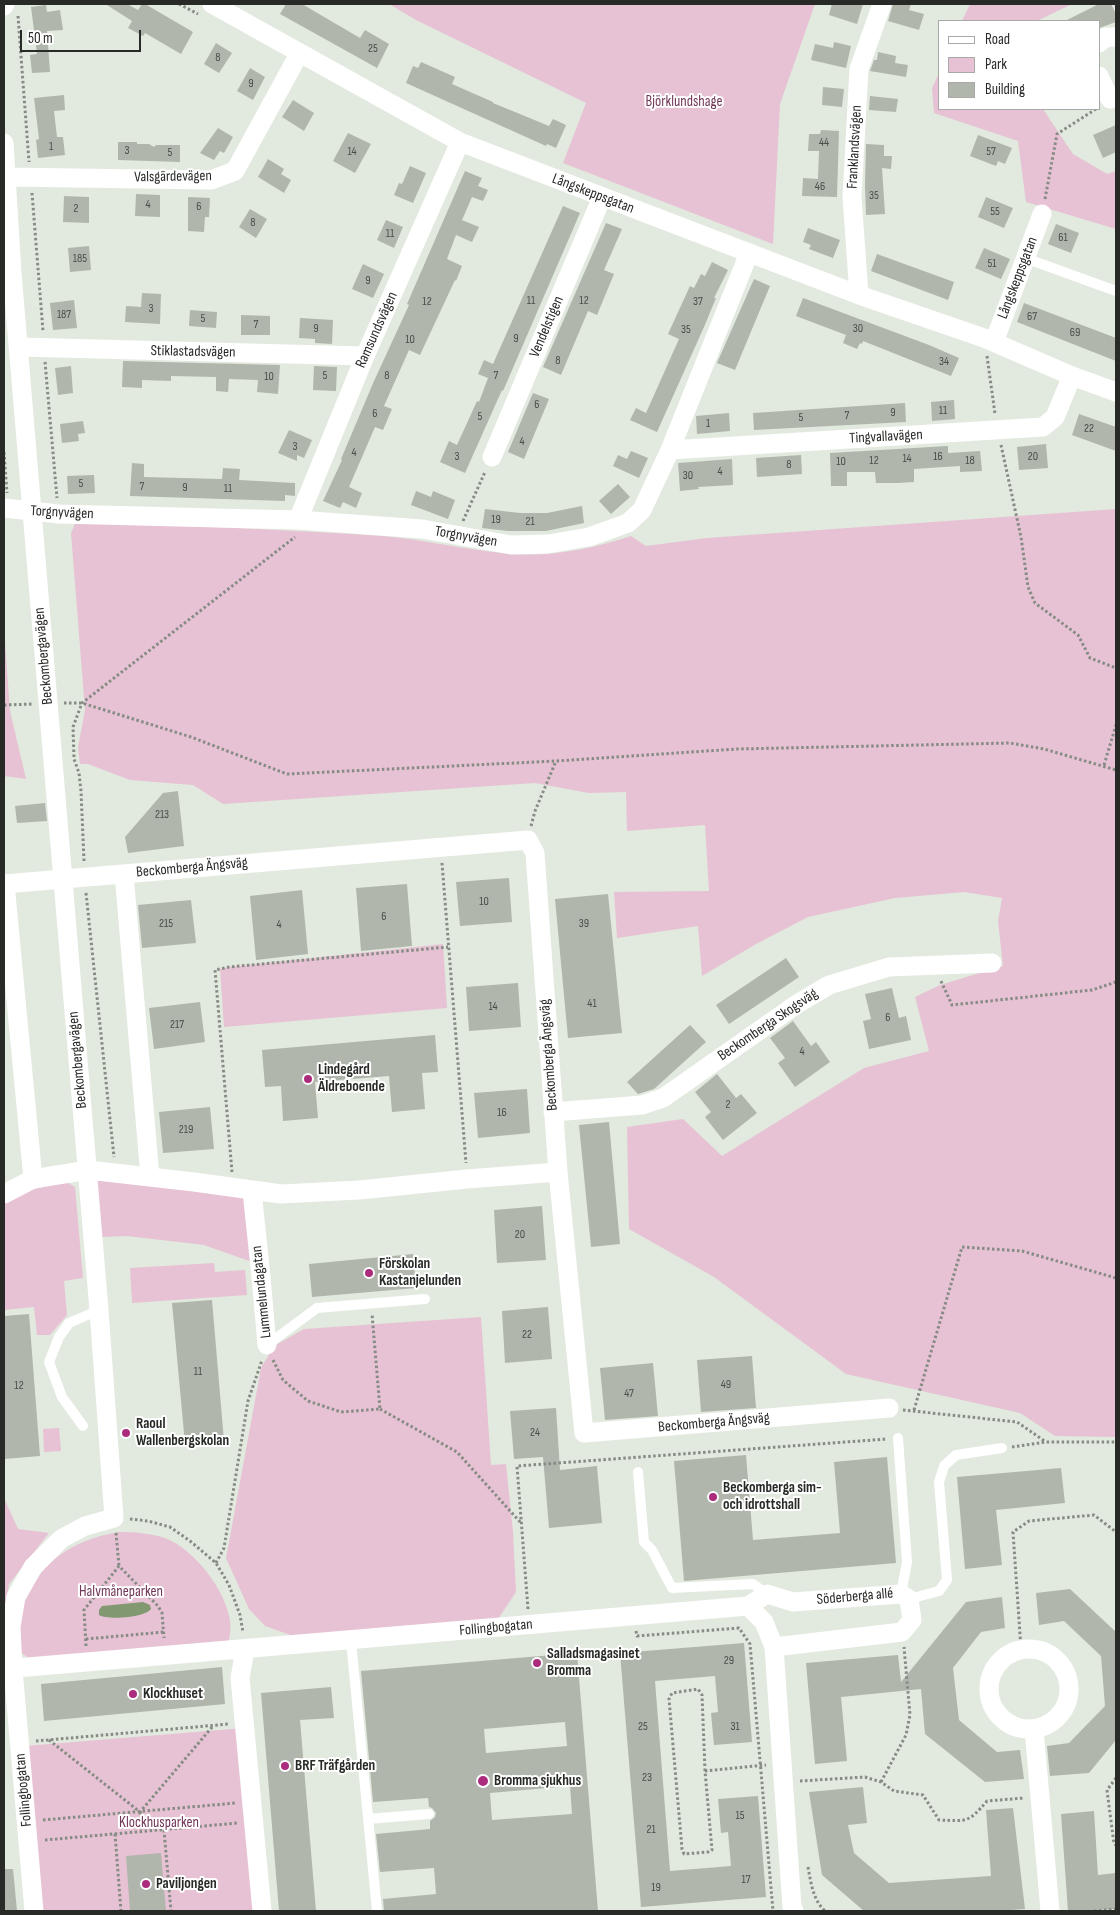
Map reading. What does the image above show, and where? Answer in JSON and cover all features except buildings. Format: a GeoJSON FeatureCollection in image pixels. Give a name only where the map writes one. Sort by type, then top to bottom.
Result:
{"type":"FeatureCollection","features":[{"type":"Feature","properties":{"kind":"street","name":"Långskeppsgatan"},"geometry":{"type":"LineString","coordinates":[[212,4],[460,142],[749,253],[989,340],[1072,376],[1116,392]]}},
{"type":"Feature","properties":{"kind":"street","name":"Franklandsvägen"},"geometry":{"type":"LineString","coordinates":[[859,294],[852,197],[859,70],[882,4]]}},
{"type":"Feature","properties":{"kind":"street"},"geometry":{"type":"LineString","coordinates":[[1100,42],[1106,36],[1116,37]]}},
{"type":"Feature","properties":{"kind":"street","name":"Valsgärdevägen"},"geometry":{"type":"LineString","coordinates":[[7,177],[211,180],[235,171],[299,54]]}},
{"type":"Feature","properties":{"kind":"street"},"geometry":{"type":"LineString","coordinates":[[1100,78],[1110,99],[1116,97]]}},
{"type":"Feature","properties":{"kind":"street","name":"Ramsundsvägen"},"geometry":{"type":"LineString","coordinates":[[306,520],[366,356],[460,142]]}},
{"type":"Feature","properties":{"kind":"street","name":"Beckombergavägen"},"geometry":{"type":"LineString","coordinates":[[4,143],[12,273],[20,346],[32,512],[88,1170],[114,1518]]}},
{"type":"Feature","properties":{"kind":"street","name":"Vendelstigen"},"geometry":{"type":"LineString","coordinates":[[492,457],[602,197]]}},
{"type":"Feature","properties":{"kind":"street","name":"Långskeppsgatan"},"geometry":{"type":"LineString","coordinates":[[989,340],[1042,214]]}},
{"type":"Feature","properties":{"kind":"street","name":"Torgnyvägen"},"geometry":{"type":"LineString","coordinates":[[6,509],[59,514],[306,520],[422,529],[511,545],[548,544],[589,538],[628,523],[642,510],[670,450],[749,253]]}},
{"type":"Feature","properties":{"kind":"street","name":"Stiklastadsvägen"},"geometry":{"type":"LineString","coordinates":[[20,346],[366,356]]}},
{"type":"Feature","properties":{"kind":"street","name":"Tingvallavägen"},"geometry":{"type":"LineString","coordinates":[[670,450],[1043,426],[1055,417],[1072,376]]}},
{"type":"Feature","properties":{"kind":"street","name":"Beckomberga Ängsväg"},"geometry":{"type":"LineString","coordinates":[[4,884],[528,840],[535,853],[558,1172],[584,1433],[889,1408]]}},
{"type":"Feature","properties":{"kind":"street"},"geometry":{"type":"LineString","coordinates":[[124,874],[150,1177]]}},
{"type":"Feature","properties":{"kind":"street"},"geometry":{"type":"LineString","coordinates":[[4,884],[33,1179]]}},
{"type":"Feature","properties":{"kind":"street","name":"Beckomberga Skogsväg"},"geometry":{"type":"LineString","coordinates":[[554,1112],[642,1106],[663,1098],[797,1004],[829,985],[889,967],[992,963]]}},
{"type":"Feature","properties":{"kind":"street"},"geometry":{"type":"LineString","coordinates":[[4,1194],[33,1179],[88,1170],[281,1194],[359,1190],[558,1172]]}},
{"type":"Feature","properties":{"kind":"street","name":"Lummelundagatan"},"geometry":{"type":"LineString","coordinates":[[242,1189],[261,1276],[266,1345]]}},
{"type":"Feature","properties":{"kind":"street"},"geometry":{"type":"LineString","coordinates":[[8,1669],[11,1628],[16,1597],[33,1566],[61,1539],[85,1526],[114,1518]]}},
{"type":"Feature","properties":{"kind":"street"},"geometry":{"type":"LineString","coordinates":[[767,1594],[748,1606],[764,1622],[774,1647],[792,1907],[794,1911]]}},
{"type":"Feature","properties":{"kind":"street","name":"Söderberga allé"},"geometry":{"type":"LineString","coordinates":[[767,1594],[794,1602],[905,1596],[912,1620],[902,1632]]}},
{"type":"Feature","properties":{"kind":"street","name":"Follingbogatan"},"geometry":{"type":"LineString","coordinates":[[34,1911],[19,1743],[8,1669],[748,1606]]}},
{"type":"Feature","properties":{"kind":"street"},"geometry":{"type":"LineString","coordinates":[[774,1647],[902,1632]]}},
{"type":"Feature","properties":{"kind":"street"},"geometry":{"type":"LineString","coordinates":[[1021,1649],[1034,1649],[1047,1653],[1057,1660],[1065,1670],[1069,1683],[1069,1696],[1065,1708],[1052,1722],[1034,1729],[1020,1729],[1007,1723],[997,1714],[991,1702],[988,1689],[991,1675],[998,1663],[1008,1654],[1021,1649]]}},
{"type":"Feature","properties":{"kind":"street"},"geometry":{"type":"LineString","coordinates":[[245,1650],[240,1678],[262,1911]]}},
{"type":"Feature","properties":{"kind":"street"},"geometry":{"type":"LineString","coordinates":[[1034,1729],[1050,1911]]}},
{"type":"Feature","properties":{"kind":"lane"},"geometry":{"type":"LineString","coordinates":[[1025,258],[1116,292]]}},
{"type":"Feature","properties":{"kind":"lane","name":"Lummelundagatan"},"geometry":{"type":"LineString","coordinates":[[266,1345],[317,1308],[425,1299]]}},
{"type":"Feature","properties":{"kind":"lane"},"geometry":{"type":"LineString","coordinates":[[83,1426],[62,1397],[49,1362],[59,1337],[69,1323],[99,1310]]}},
{"type":"Feature","properties":{"kind":"lane"},"geometry":{"type":"LineString","coordinates":[[898,1438],[907,1562],[905,1596],[939,1592],[947,1580],[939,1482],[944,1466],[956,1455],[1002,1448]]}},
{"type":"Feature","properties":{"kind":"lane"},"geometry":{"type":"LineString","coordinates":[[638,1472],[644,1542],[652,1550],[672,1588],[753,1584],[767,1594]]}},
{"type":"Feature","properties":{"kind":"lane"},"geometry":{"type":"LineString","coordinates":[[351,1641],[377,1911]]}},
{"type":"Feature","properties":{"kind":"lane"},"geometry":{"type":"LineString","coordinates":[[368,1819],[429,1814]]}},
{"type":"Feature","properties":{"kind":"path"},"geometry":{"type":"LineString","coordinates":[[9,6],[30,177],[59,514]]}},
{"type":"Feature","properties":{"kind":"path"},"geometry":{"type":"LineString","coordinates":[[1042,214],[1057,134],[1094,110]]}},
{"type":"Feature","properties":{"kind":"path"},"geometry":{"type":"LineString","coordinates":[[989,340],[998,430],[1021,537],[1028,587],[1035,603],[1078,635],[1090,658],[1116,668]]}},
{"type":"Feature","properties":{"kind":"path"},"geometry":{"type":"LineString","coordinates":[[4,452],[6,509]]}},
{"type":"Feature","properties":{"kind":"path"},"geometry":{"type":"LineString","coordinates":[[457,535],[492,457]]}},
{"type":"Feature","properties":{"kind":"path"},"geometry":{"type":"LineString","coordinates":[[116,1173],[84,878],[81,791],[79,773],[74,759],[73,727],[82,703],[306,520]]}},
{"type":"Feature","properties":{"kind":"path"},"geometry":{"type":"LineString","coordinates":[[4,705],[82,703],[191,737],[287,774],[556,761],[737,749],[1010,743],[1044,749],[1116,770]]}},
{"type":"Feature","properties":{"kind":"path"},"geometry":{"type":"LineString","coordinates":[[1104,765],[1116,725]]}},
{"type":"Feature","properties":{"kind":"path"},"geometry":{"type":"LineString","coordinates":[[528,840],[535,810],[556,761]]}},
{"type":"Feature","properties":{"kind":"path"},"geometry":{"type":"LineString","coordinates":[[441,847],[467,1179]]}},
{"type":"Feature","properties":{"kind":"path"},"geometry":{"type":"LineString","coordinates":[[242,1189],[215,970],[229,967],[448,947]]}},
{"type":"Feature","properties":{"kind":"path"},"geometry":{"type":"LineString","coordinates":[[932,965],[952,1005],[1092,990],[1116,982]]}},
{"type":"Feature","properties":{"kind":"path"},"geometry":{"type":"LineString","coordinates":[[914,1410],[962,1247],[1022,1251],[1116,1278]]}},
{"type":"Feature","properties":{"kind":"path"},"geometry":{"type":"LineString","coordinates":[[371,1304],[380,1409]]}},
{"type":"Feature","properties":{"kind":"path"},"geometry":{"type":"LineString","coordinates":[[266,1345],[283,1380],[308,1401],[341,1412],[380,1409],[458,1452],[522,1524]]}},
{"type":"Feature","properties":{"kind":"path"},"geometry":{"type":"LineString","coordinates":[[216,1563],[224,1548],[248,1401],[266,1345]]}},
{"type":"Feature","properties":{"kind":"path"},"geometry":{"type":"LineString","coordinates":[[889,1408],[1017,1422],[1046,1442]]}},
{"type":"Feature","properties":{"kind":"path"},"geometry":{"type":"LineString","coordinates":[[1002,1448],[1046,1442],[1116,1442]]}},
{"type":"Feature","properties":{"kind":"path"},"geometry":{"type":"LineString","coordinates":[[1021,1649],[1012,1532],[1028,1521],[1094,1515],[1116,1532]]}},
{"type":"Feature","properties":{"kind":"path"},"geometry":{"type":"LineString","coordinates":[[119,1566],[84,1610],[86,1639],[164,1632],[162,1613],[158,1606],[119,1566],[114,1518],[148,1521],[170,1527],[216,1563],[230,1585],[240,1615],[245,1650]]}},
{"type":"Feature","properties":{"kind":"path"},"geometry":{"type":"LineString","coordinates":[[632,1616],[637,1636],[739,1628],[750,1644],[773,1911]]}},
{"type":"Feature","properties":{"kind":"path"},"geometry":{"type":"LineString","coordinates":[[881,1782],[906,1735],[910,1715],[902,1632]]}},
{"type":"Feature","properties":{"kind":"path"},"geometry":{"type":"LineString","coordinates":[[698,1689],[702,1695],[705,1771],[712,1850],[684,1854],[682,1849],[669,1699],[672,1693],[698,1689]]}},
{"type":"Feature","properties":{"kind":"path"},"geometry":{"type":"LineString","coordinates":[[19,1743],[245,1723]]}},
{"type":"Feature","properties":{"kind":"path"},"geometry":{"type":"LineString","coordinates":[[140,1812],[213,1726]]}},
{"type":"Feature","properties":{"kind":"path"},"geometry":{"type":"LineString","coordinates":[[49,1740],[140,1812],[142,1832]]}},
{"type":"Feature","properties":{"kind":"path"},"geometry":{"type":"LineString","coordinates":[[705,1771],[782,1764]]}},
{"type":"Feature","properties":{"kind":"path"},"geometry":{"type":"LineString","coordinates":[[762,1786],[865,1777],[881,1782],[894,1791],[923,1795],[939,1820],[966,1821],[972,1818],[987,1801],[1040,1798]]}},
{"type":"Feature","properties":{"kind":"path"},"geometry":{"type":"LineString","coordinates":[[1116,1778],[1107,1790],[1114,1844],[1116,1845]]}},
{"type":"Feature","properties":{"kind":"path"},"geometry":{"type":"LineString","coordinates":[[26,1822],[252,1802]]}},
{"type":"Feature","properties":{"kind":"path"},"geometry":{"type":"LineString","coordinates":[[28,1842],[254,1822]]}},
{"type":"Feature","properties":{"kind":"path"},"geometry":{"type":"LineString","coordinates":[[164,1830],[171,1911]]}},
{"type":"Feature","properties":{"kind":"path"},"geometry":{"type":"LineString","coordinates":[[115,1834],[121,1911]]}},
{"type":"Feature","properties":{"kind":"path"},"geometry":{"type":"LineString","coordinates":[[1094,1911],[1116,1909]]}},
{"type":"Feature","properties":{"kind":"green space","name":"Björklundshage"},"geometry":{"type":"Polygon","coordinates":[[[389,4],[815,4],[780,104],[773,244],[563,163],[586,103],[416,20],[389,4]]]}},
{"type":"Feature","properties":{"kind":"green space"},"geometry":{"type":"Polygon","coordinates":[[[970,4],[1072,4],[1039,20],[962,20],[970,4]]]}},
{"type":"Feature","properties":{"kind":"green space"},"geometry":{"type":"Polygon","coordinates":[[[938,75],[938,110],[1044,110],[1073,154],[1107,174],[1116,171],[1116,229],[1026,202],[1018,141],[934,113],[932,88],[938,75]]]}},
{"type":"Feature","properties":{"kind":"green space"},"geometry":{"type":"Polygon","coordinates":[[[1116,509],[1116,1437],[1055,1436],[1020,1413],[846,1374],[714,1277],[629,1229],[627,1127],[683,1119],[722,1156],[864,1068],[929,1051],[915,997],[940,985],[1003,966],[998,921],[1002,898],[964,892],[895,898],[808,917],[756,944],[702,976],[698,926],[617,938],[614,892],[709,891],[705,825],[627,831],[626,792],[589,793],[535,783],[223,804],[193,785],[130,780],[88,764],[80,764],[78,747],[85,710],[71,533],[76,521],[382,536],[487,551],[518,554],[551,554],[583,549],[631,536],[646,546],[707,538],[1116,509]]]}},
{"type":"Feature","properties":{"kind":"green space"},"geometry":{"type":"Polygon","coordinates":[[[4,629],[10,711],[26,779],[4,776],[4,629]]]}},
{"type":"Feature","properties":{"kind":"green space"},"geometry":{"type":"Polygon","coordinates":[[[443,944],[447,1008],[224,1027],[220,969],[443,944]]]}},
{"type":"Feature","properties":{"kind":"green space"},"geometry":{"type":"Polygon","coordinates":[[[104,1177],[246,1197],[252,1262],[204,1245],[127,1236],[101,1237],[96,1182],[104,1177]]]}},
{"type":"Feature","properties":{"kind":"green space"},"geometry":{"type":"Polygon","coordinates":[[[66,1182],[75,1187],[83,1278],[64,1281],[67,1315],[50,1335],[37,1335],[34,1307],[4,1310],[4,1202],[21,1192],[66,1182]]]}},
{"type":"Feature","properties":{"kind":"green space"},"geometry":{"type":"Polygon","coordinates":[[[214,1263],[215,1272],[245,1270],[247,1295],[132,1303],[130,1268],[214,1263]]]}},
{"type":"Feature","properties":{"kind":"green space"},"geometry":{"type":"Polygon","coordinates":[[[481,1317],[491,1465],[506,1464],[513,1532],[516,1592],[498,1619],[293,1636],[265,1626],[249,1609],[226,1558],[261,1368],[274,1346],[304,1329],[481,1317]]]}},
{"type":"Feature","properties":{"kind":"green space"},"geometry":{"type":"Polygon","coordinates":[[[59,1428],[61,1451],[44,1452],[43,1429],[59,1428]]]}},
{"type":"Feature","properties":{"kind":"green space"},"geometry":{"type":"Polygon","coordinates":[[[4,1498],[18,1529],[49,1533],[9,1584],[4,1613],[4,1498]]]}},
{"type":"Feature","properties":{"kind":"green space","name":"Halvmåneparken"},"geometry":{"type":"Polygon","coordinates":[[[119,1532],[142,1533],[165,1538],[176,1543],[197,1561],[215,1584],[227,1609],[230,1630],[229,1640],[225,1645],[29,1658],[21,1653],[20,1630],[23,1606],[38,1577],[67,1550],[92,1539],[119,1532]]]}},
{"type":"Feature","properties":{"kind":"green space","name":"Klockhusparken"},"geometry":{"type":"Polygon","coordinates":[[[244,1728],[256,1911],[43,1911],[25,1746],[244,1728]]]}},
{"type":"Feature","properties":{"kind":"shaded area"},"geometry":{"type":"Polygon","coordinates":[[[143,1602],[150,1605],[151,1609],[141,1614],[118,1618],[99,1615],[99,1610],[102,1606],[143,1602]]]}},
{"type":"Feature","properties":{"kind":"place","name":"Lindegård Äldreboende"},"geometry":{"type":"Point","coordinates":[308,1079]}},
{"type":"Feature","properties":{"kind":"place","name":"Förskolan Kastanjelunden"},"geometry":{"type":"Point","coordinates":[369,1273]}},
{"type":"Feature","properties":{"kind":"place","name":"Raoul Wallenbergskolan"},"geometry":{"type":"Point","coordinates":[126,1433]}},
{"type":"Feature","properties":{"kind":"place","name":"Beckomberga sim- och idrottshall"},"geometry":{"type":"Point","coordinates":[713,1497]}},
{"type":"Feature","properties":{"kind":"place","name":"Salladsmagasinet Bromma"},"geometry":{"type":"Point","coordinates":[537,1663]}},
{"type":"Feature","properties":{"kind":"place","name":"Klockhuset"},"geometry":{"type":"Point","coordinates":[133,1694]}},
{"type":"Feature","properties":{"kind":"place","name":"BRF Träfgården"},"geometry":{"type":"Point","coordinates":[285,1766]}},
{"type":"Feature","properties":{"kind":"place","name":"Bromma sjukhus"},"geometry":{"type":"Point","coordinates":[483,1781]}},
{"type":"Feature","properties":{"kind":"place","name":"Paviljongen"},"geometry":{"type":"Point","coordinates":[146,1884]}}]}
